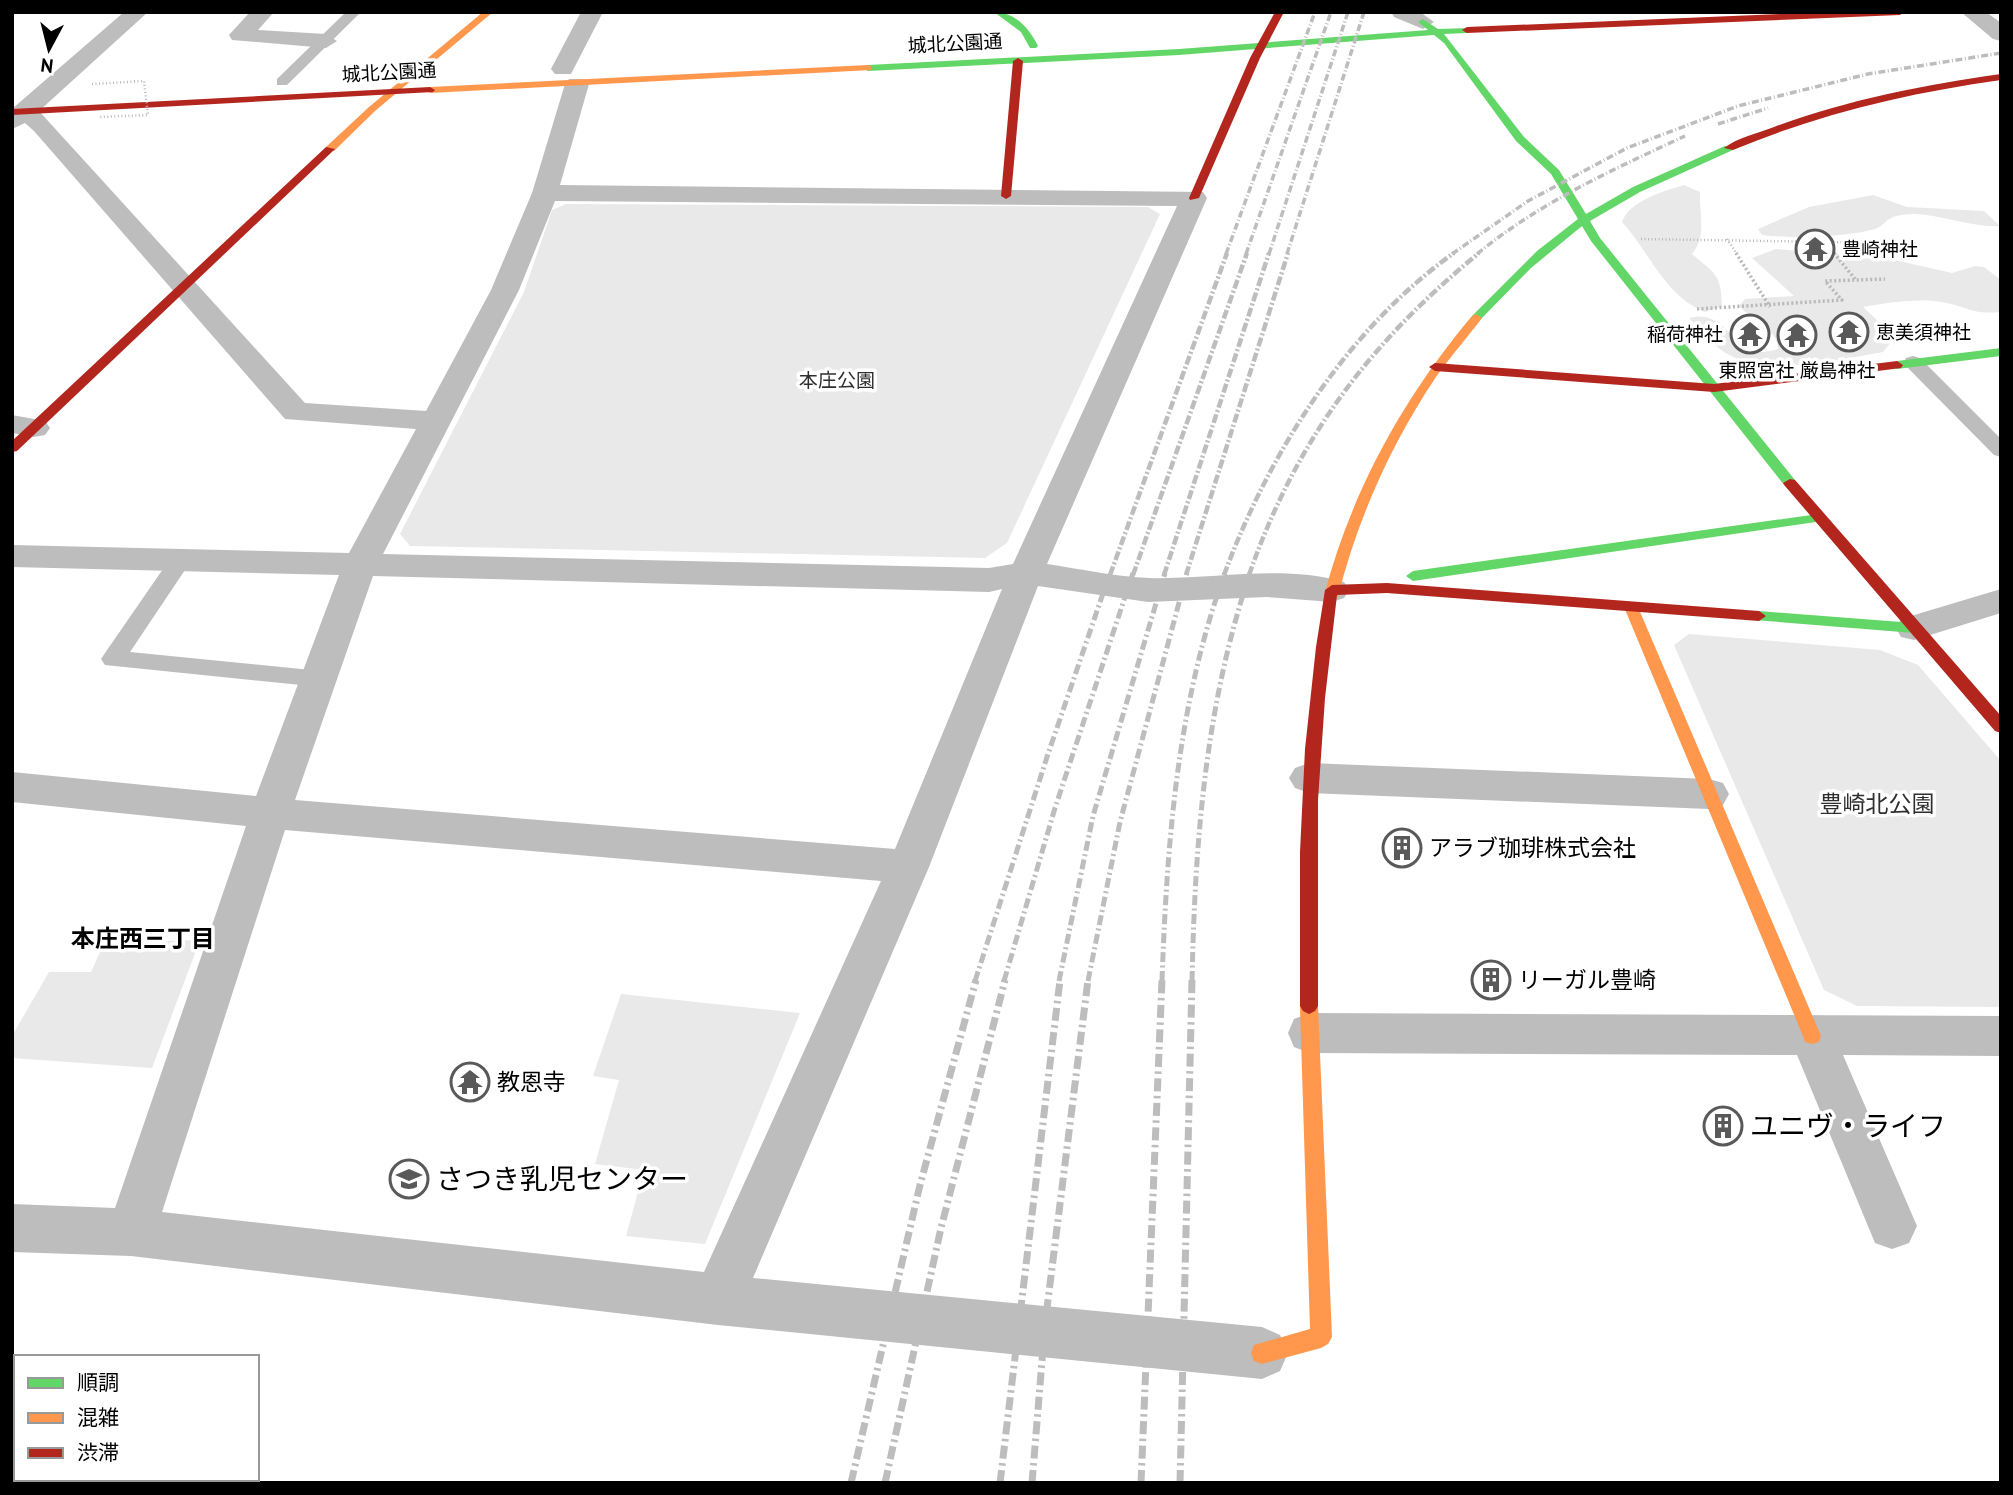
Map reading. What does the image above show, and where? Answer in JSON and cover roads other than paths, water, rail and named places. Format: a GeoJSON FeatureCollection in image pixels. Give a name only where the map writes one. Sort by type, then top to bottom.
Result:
{"type":"FeatureCollection","features":[{"type":"Feature","properties":{"kind":"street"},"geometry":{"type":"LineString","coordinates":[[137,12],[21,107],[43,126],[296,412],[438,421]]}},
{"type":"Feature","properties":{"kind":"street"},"geometry":{"type":"LineString","coordinates":[[262,12],[240,35],[326,40]]}},
{"type":"Feature","properties":{"kind":"street"},"geometry":{"type":"LineString","coordinates":[[19,433],[187,286],[393,93],[489,12]]}},
{"type":"Feature","properties":{"kind":"street"},"geometry":{"type":"LineString","coordinates":[[131,1232],[270,813],[321,679],[360,564],[505,290],[545,193],[570,77],[592,12]]}},
{"type":"Feature","properties":{"kind":"street"},"geometry":{"type":"LineString","coordinates":[[998,12],[1025,30],[1033,46]]}},
{"type":"Feature","properties":{"kind":"street"},"geometry":{"type":"LineString","coordinates":[[718,1300],[908,867],[1027,573],[1280,12]]}},
{"type":"Feature","properties":{"kind":"street"},"geometry":{"type":"LineString","coordinates":[[1402,12],[1430,27],[1520,139],[1555,172],[1582,221],[1652,311],[1818,517],[2001,727]]}},
{"type":"Feature","properties":{"kind":"street","name":"城北公園通"},"geometry":{"type":"LineString","coordinates":[[21,107],[282,82],[412,76],[570,77],[1018,61],[1262,47],[1533,12]]}},
{"type":"Feature","properties":{"kind":"street","name":"城北公園通"},"geometry":{"type":"LineString","coordinates":[[21,107],[393,93],[570,77],[1272,33],[1900,12]]}},
{"type":"Feature","properties":{"kind":"street"},"geometry":{"type":"LineString","coordinates":[[1972,12],[2001,34]]}},
{"type":"Feature","properties":{"kind":"street"},"geometry":{"type":"LineString","coordinates":[[1006,196],[1018,61]]}},
{"type":"Feature","properties":{"kind":"street"},"geometry":{"type":"LineString","coordinates":[[12,1228],[131,1232],[718,1300],[1262,1353],[1321,1337],[1310,1033],[1309,778],[1332,590],[1376,468],[1436,367],[1519,274],[1582,221],[1714,152],[1797,120],[1888,95],[2001,77]]}},
{"type":"Feature","properties":{"kind":"street"},"geometry":{"type":"LineString","coordinates":[[545,193],[1194,198]]}},
{"type":"Feature","properties":{"kind":"street"},"geometry":{"type":"LineString","coordinates":[[1436,367],[1714,388],[2001,352]]}},
{"type":"Feature","properties":{"kind":"street"},"geometry":{"type":"LineString","coordinates":[[1332,590],[1451,569],[1818,517]]}},
{"type":"Feature","properties":{"kind":"street"},"geometry":{"type":"LineString","coordinates":[[12,556],[989,580],[1027,573],[1094,585],[1148,590],[1267,585],[1332,590],[1387,588],[1914,628],[2001,601]]}},
{"type":"Feature","properties":{"kind":"street"},"geometry":{"type":"LineString","coordinates":[[1631,607],[1892,1226]]}},
{"type":"Feature","properties":{"kind":"street"},"geometry":{"type":"LineString","coordinates":[[1309,778],[1709,794]]}},
{"type":"Feature","properties":{"kind":"street"},"geometry":{"type":"LineString","coordinates":[[12,787],[270,813],[908,867]]}},
{"type":"Feature","properties":{"kind":"street"},"geometry":{"type":"LineString","coordinates":[[1310,1033],[2001,1036]]}},
{"type":"Feature","properties":{"kind":"lane"},"geometry":{"type":"LineString","coordinates":[[282,82],[354,12]]}},
{"type":"Feature","properties":{"kind":"lane"},"geometry":{"type":"LineString","coordinates":[[1913,362],[2001,451]]}},
{"type":"Feature","properties":{"kind":"lane"},"geometry":{"type":"LineString","coordinates":[[180,561],[113,659],[321,679]]}},
{"type":"Feature","properties":{"kind":"railway"},"geometry":{"type":"LineString","coordinates":[[1226,254],[1315,12]]}},
{"type":"Feature","properties":{"kind":"railway"},"geometry":{"type":"LineString","coordinates":[[1246,254],[1331,12]]}},
{"type":"Feature","properties":{"kind":"railway"},"geometry":{"type":"LineString","coordinates":[[1269,254],[1348,12]]}},
{"type":"Feature","properties":{"kind":"railway"},"geometry":{"type":"LineString","coordinates":[[1287,254],[1364,12]]}},
{"type":"Feature","properties":{"kind":"railway"},"geometry":{"type":"LineString","coordinates":[[1452,254],[1528,201],[1627,148],[1738,106],[1868,74],[2001,53]]}},
{"type":"Feature","properties":{"kind":"railway"},"geometry":{"type":"LineString","coordinates":[[1718,124],[1768,108]]}},
{"type":"Feature","properties":{"kind":"railway"},"geometry":{"type":"LineString","coordinates":[[1477,254],[1551,203],[1685,136]]}},
{"type":"Feature","properties":{"kind":"railway"},"geometry":{"type":"LineString","coordinates":[[1110,575],[1227,253]]}},
{"type":"Feature","properties":{"kind":"railway"},"geometry":{"type":"LineString","coordinates":[[1133,575],[1247,253]]}},
{"type":"Feature","properties":{"kind":"railway"},"geometry":{"type":"LineString","coordinates":[[1164,575],[1269,253]]}},
{"type":"Feature","properties":{"kind":"railway"},"geometry":{"type":"LineString","coordinates":[[1186,575],[1288,253]]}},
{"type":"Feature","properties":{"kind":"railway"},"geometry":{"type":"LineString","coordinates":[[1224,575],[1264,484],[1316,397],[1346,356],[1379,318],[1415,284],[1454,253]]}},
{"type":"Feature","properties":{"kind":"railway"},"geometry":{"type":"LineString","coordinates":[[1249,575],[1289,480],[1340,397],[1403,322],[1479,253]]}},
{"type":"Feature","properties":{"kind":"railway"},"geometry":{"type":"LineString","coordinates":[[975,981],[1110,573]]}},
{"type":"Feature","properties":{"kind":"railway"},"geometry":{"type":"LineString","coordinates":[[1004,981],[1055,808],[1133,573]]}},
{"type":"Feature","properties":{"kind":"railway"},"geometry":{"type":"LineString","coordinates":[[1059,981],[1093,816],[1165,573]]}},
{"type":"Feature","properties":{"kind":"railway"},"geometry":{"type":"LineString","coordinates":[[1088,981],[1120,822],[1187,573]]}},
{"type":"Feature","properties":{"kind":"railway"},"geometry":{"type":"LineString","coordinates":[[1162,981],[1167,877],[1177,774],[1196,673],[1225,573]]}},
{"type":"Feature","properties":{"kind":"railway"},"geometry":{"type":"LineString","coordinates":[[1192,981],[1196,877],[1205,775],[1222,674],[1250,573]]}},
{"type":"Feature","properties":{"kind":"railway"},"geometry":{"type":"LineString","coordinates":[[851,1483],[920,1185],[976,980]]}},
{"type":"Feature","properties":{"kind":"railway"},"geometry":{"type":"LineString","coordinates":[[885,1483],[941,1228],[1005,980]]}},
{"type":"Feature","properties":{"kind":"railway"},"geometry":{"type":"LineString","coordinates":[[1000,1483],[1060,980]]}},
{"type":"Feature","properties":{"kind":"railway"},"geometry":{"type":"LineString","coordinates":[[1032,1483],[1045,1324],[1088,980]]}},
{"type":"Feature","properties":{"kind":"railway"},"geometry":{"type":"LineString","coordinates":[[1141,1483],[1162,980]]}},
{"type":"Feature","properties":{"kind":"railway"},"geometry":{"type":"LineString","coordinates":[[1180,1483],[1192,980]]}},
{"type":"Feature","properties":{"kind":"place","name":"豊崎神社"},"geometry":{"type":"Point","coordinates":[1815,249]}},
{"type":"Feature","properties":{"kind":"place","name":"恵美須神社"},"geometry":{"type":"Point","coordinates":[1849,332]}},
{"type":"Feature","properties":{"kind":"place","name":"稲荷神社"},"geometry":{"type":"Point","coordinates":[1750,334]}},
{"type":"Feature","properties":{"kind":"place","name":"東照宮社 厳島神社"},"geometry":{"type":"Point","coordinates":[1797,335]}},
{"type":"Feature","properties":{"kind":"place","name":"アラブ珈琲株式会社"},"geometry":{"type":"Point","coordinates":[1402,848]}},
{"type":"Feature","properties":{"kind":"place","name":"リーガル豊崎"},"geometry":{"type":"Point","coordinates":[1491,980]}},
{"type":"Feature","properties":{"kind":"place","name":"教恩寺"},"geometry":{"type":"Point","coordinates":[470,1082]}},
{"type":"Feature","properties":{"kind":"place","name":"ユニヴ・ライフ"},"geometry":{"type":"Point","coordinates":[1723,1126]}},
{"type":"Feature","properties":{"kind":"place","name":"さつき乳児センター"},"geometry":{"type":"Point","coordinates":[409,1179]}},
{"type":"Feature","properties":{"kind":"district","name":"本庄西三丁目"},"geometry":{"type":"Point","coordinates":[143,939]}},
{"type":"Feature","properties":{"kind":"park label","name":"本庄公園"},"geometry":{"type":"Point","coordinates":[837,380]}},
{"type":"Feature","properties":{"kind":"park label","name":"豊崎北公園"},"geometry":{"type":"Point","coordinates":[1877,804]}}]}
